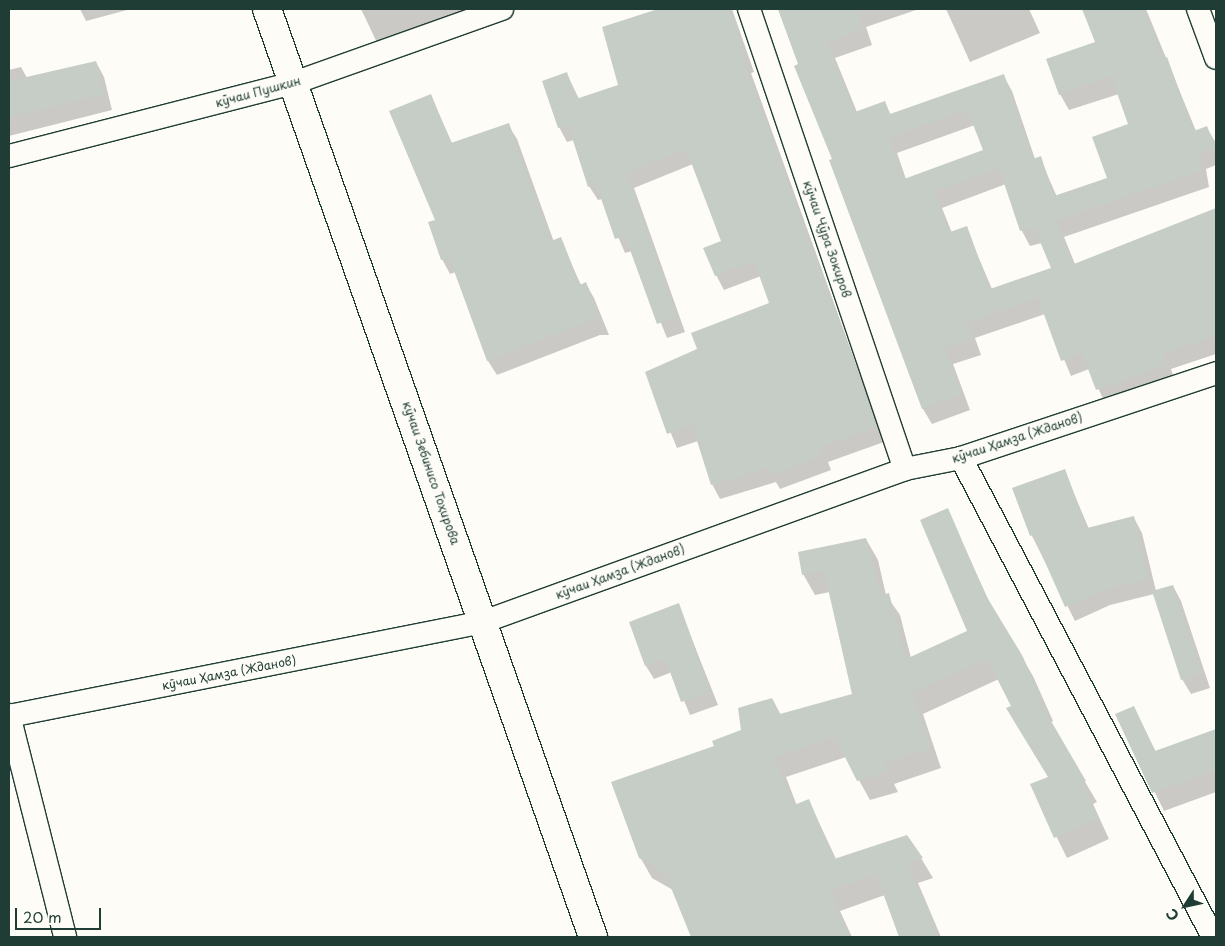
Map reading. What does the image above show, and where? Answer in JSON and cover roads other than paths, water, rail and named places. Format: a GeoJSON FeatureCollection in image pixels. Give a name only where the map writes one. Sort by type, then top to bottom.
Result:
{"type":"FeatureCollection","features":[{"type":"Feature","properties":{"kind":"main road","name":"кӯчаи Зебинисо Тоҳирова"},"geometry":{"type":"LineString","coordinates":[[268,9],[593,937]]}},
{"type":"Feature","properties":{"kind":"street","name":"кӯчаи Пушкин"},"geometry":{"type":"LineString","coordinates":[[9,156],[294,83],[502,9]]}},
{"type":"Feature","properties":{"kind":"street","name":"кӯчаи Ҷӯра Зокиров"},"geometry":{"type":"LineString","coordinates":[[749,9],[904,468]]}},
{"type":"Feature","properties":{"kind":"street"},"geometry":{"type":"LineString","coordinates":[[1198,9],[1216,58]]}},
{"type":"Feature","properties":{"kind":"street","name":"кӯчаи Ҳамза (Жданов)"},"geometry":{"type":"LineString","coordinates":[[9,716],[483,622],[904,468],[962,458],[1216,373]]}},
{"type":"Feature","properties":{"kind":"street"},"geometry":{"type":"LineString","coordinates":[[962,458],[1213,937]]}},
{"type":"Feature","properties":{"kind":"street"},"geometry":{"type":"LineString","coordinates":[[9,716],[65,937]]}}]}
